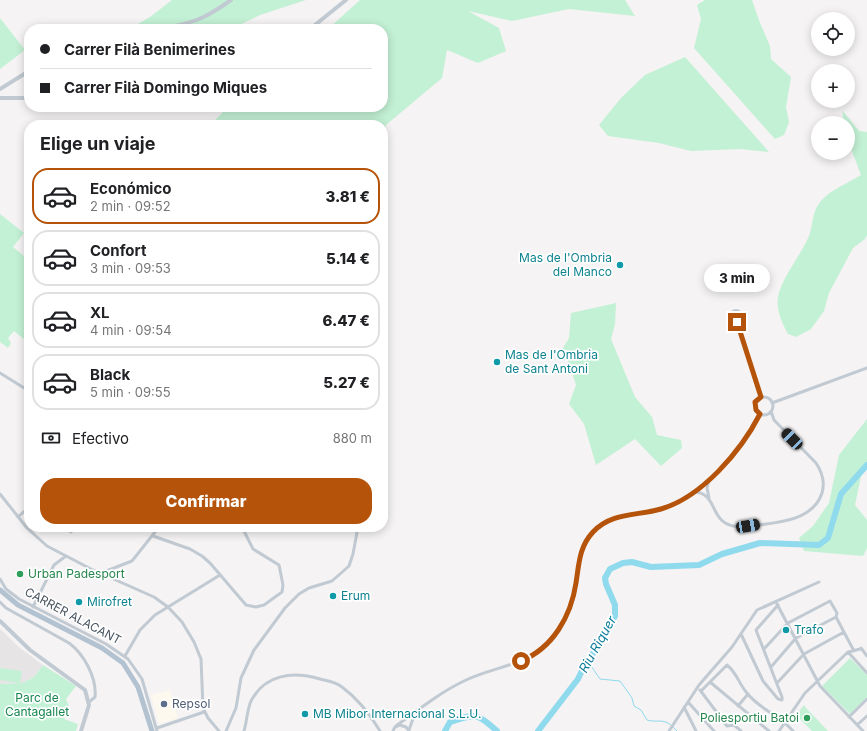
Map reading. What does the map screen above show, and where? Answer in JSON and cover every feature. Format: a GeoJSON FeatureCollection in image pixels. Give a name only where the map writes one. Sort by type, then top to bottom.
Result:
{"type":"FeatureCollection","features":[{"type":"Feature","properties":{"kind":"main road","name":"CARRER ALACANT"},"geometry":{"type":"LineString","coordinates":[[1,590],[7,597],[102,648],[121,661],[130,671],[138,687],[155,730]]}},
{"type":"Feature","properties":{"kind":"street"},"geometry":{"type":"LineString","coordinates":[[182,24],[196,21],[207,16],[231,0]]}},
{"type":"Feature","properties":{"kind":"street"},"geometry":{"type":"LineString","coordinates":[[316,24],[346,0]]}},
{"type":"Feature","properties":{"kind":"street"},"geometry":{"type":"LineString","coordinates":[[0,89],[24,74]]}},
{"type":"Feature","properties":{"kind":"street"},"geometry":{"type":"LineString","coordinates":[[0,98],[24,98]]}},
{"type":"Feature","properties":{"kind":"street"},"geometry":{"type":"LineString","coordinates":[[737,322],[761,397]]}},
{"type":"Feature","properties":{"kind":"street"},"geometry":{"type":"LineString","coordinates":[[772,402],[867,368]]}},
{"type":"Feature","properties":{"kind":"street"},"geometry":{"type":"LineString","coordinates":[[0,373],[24,388]]}},
{"type":"Feature","properties":{"kind":"street"},"geometry":{"type":"LineString","coordinates":[[771,411],[766,414],[760,414],[756,410],[755,405],[757,400],[761,397],[769,398],[772,402]]}},
{"type":"Feature","properties":{"kind":"street"},"geometry":{"type":"LineString","coordinates":[[708,480],[707,488],[709,498],[720,519],[734,527],[742,527],[798,517],[809,512],[816,504],[820,497],[823,485],[819,467],[774,420],[771,411],[772,402]]}},
{"type":"Feature","properties":{"kind":"street"},"geometry":{"type":"LineString","coordinates":[[394,729],[416,711],[464,681],[530,657],[550,642],[558,632],[567,615],[575,590],[580,554],[586,541],[596,530],[618,516],[665,508],[693,492],[708,480],[737,450],[760,414]]}},
{"type":"Feature","properties":{"kind":"street"},"geometry":{"type":"LineString","coordinates":[[693,492],[701,493],[709,498]]}},
{"type":"Feature","properties":{"kind":"street"},"geometry":{"type":"LineString","coordinates":[[0,494],[24,524]]}},
{"type":"Feature","properties":{"kind":"street"},"geometry":{"type":"LineString","coordinates":[[18,517],[24,512]]}},
{"type":"Feature","properties":{"kind":"street"},"geometry":{"type":"LineString","coordinates":[[31,532],[36,538],[66,556],[154,597],[167,606],[182,622],[199,654],[202,675],[201,700],[204,712],[219,731]]}},
{"type":"Feature","properties":{"kind":"street"},"geometry":{"type":"LineString","coordinates":[[101,573],[132,561],[156,532]]}},
{"type":"Feature","properties":{"kind":"street"},"geometry":{"type":"LineString","coordinates":[[153,536],[194,551],[210,563],[243,602],[249,606],[256,607],[264,605],[282,592],[283,585],[279,565],[253,549],[244,532]]}},
{"type":"Feature","properties":{"kind":"street"},"geometry":{"type":"LineString","coordinates":[[226,731],[236,708],[242,674],[254,650],[285,608],[299,594],[309,588],[332,581],[349,566],[357,532]]}},
{"type":"Feature","properties":{"kind":"street"},"geometry":{"type":"LineString","coordinates":[[33,607],[54,565],[66,556]]}},
{"type":"Feature","properties":{"kind":"street"},"geometry":{"type":"LineString","coordinates":[[125,656],[144,625],[167,606],[220,575]]}},
{"type":"Feature","properties":{"kind":"street"},"geometry":{"type":"LineString","coordinates":[[0,579],[1,590]]}},
{"type":"Feature","properties":{"kind":"street"},"geometry":{"type":"LineString","coordinates":[[669,731],[697,688],[741,634],[757,610],[819,582]]}},
{"type":"Feature","properties":{"kind":"street","name":"CARRER ALACANT"},"geometry":{"type":"LineString","coordinates":[[1,590],[125,656],[135,667],[142,680],[155,730]]}},
{"type":"Feature","properties":{"kind":"street"},"geometry":{"type":"LineString","coordinates":[[776,601],[817,681],[863,731]]}},
{"type":"Feature","properties":{"kind":"street"},"geometry":{"type":"LineString","coordinates":[[764,649],[788,623],[828,601],[831,601],[837,613],[836,617],[854,650]]}},
{"type":"Feature","properties":{"kind":"street"},"geometry":{"type":"LineString","coordinates":[[0,602],[6,608],[69,643],[76,649],[85,661],[94,682],[95,697],[89,702],[81,731]]}},
{"type":"Feature","properties":{"kind":"street"},"geometry":{"type":"LineString","coordinates":[[741,634],[763,681],[780,700],[782,698],[777,683],[756,630],[778,605]]}},
{"type":"Feature","properties":{"kind":"street"},"geometry":{"type":"LineString","coordinates":[[770,667],[796,638],[836,617]]}},
{"type":"Feature","properties":{"kind":"street"},"geometry":{"type":"LineString","coordinates":[[0,621],[30,650],[84,688],[89,702]]}},
{"type":"Feature","properties":{"kind":"street"},"geometry":{"type":"LineString","coordinates":[[777,683],[804,654],[844,632]]}},
{"type":"Feature","properties":{"kind":"street"},"geometry":{"type":"LineString","coordinates":[[779,731],[805,692],[848,652],[861,648],[867,656]]}},
{"type":"Feature","properties":{"kind":"street"},"geometry":{"type":"LineString","coordinates":[[848,652],[867,673]]}},
{"type":"Feature","properties":{"kind":"street"},"geometry":{"type":"LineString","coordinates":[[702,691],[726,664],[735,672],[748,694],[784,722],[793,731]]}},
{"type":"Feature","properties":{"kind":"street"},"geometry":{"type":"LineString","coordinates":[[244,731],[251,703],[259,690],[275,678],[293,674],[307,675],[341,686],[355,699],[380,730]]}},
{"type":"Feature","properties":{"kind":"street"},"geometry":{"type":"LineString","coordinates":[[710,682],[769,731]]}},
{"type":"Feature","properties":{"kind":"street"},"geometry":{"type":"LineString","coordinates":[[697,688],[702,691],[727,726],[734,725],[741,731]]}},
{"type":"Feature","properties":{"kind":"street"},"geometry":{"type":"LineString","coordinates":[[738,706],[748,694]]}},
{"type":"Feature","properties":{"kind":"street"},"geometry":{"type":"LineString","coordinates":[[849,717],[867,699]]}},
{"type":"Feature","properties":{"kind":"street"},"geometry":{"type":"LineString","coordinates":[[688,702],[714,731]]}},
{"type":"Feature","properties":{"kind":"street"},"geometry":{"type":"LineString","coordinates":[[684,708],[696,731]]}},
{"type":"Feature","properties":{"kind":"street"},"geometry":{"type":"LineString","coordinates":[[409,731],[411,719],[416,711]]}},
{"type":"Feature","properties":{"kind":"street"},"geometry":{"type":"LineString","coordinates":[[155,730],[204,712]]}},
{"type":"Feature","properties":{"kind":"street"},"geometry":{"type":"LineString","coordinates":[[857,725],[867,716]]}},
{"type":"Feature","properties":{"kind":"street"},"geometry":{"type":"LineString","coordinates":[[394,729],[404,726],[409,731]]}},
{"type":"Feature","properties":{"kind":"shaded area"},"geometry":{"type":"Polygon","coordinates":[[[0,629],[20,648],[43,665],[34,677],[22,683],[0,684],[0,629]]]}},
{"type":"Feature","properties":{"kind":"shaded area","name":"Repsol"},"geometry":{"type":"Polygon","coordinates":[[[170,690],[178,718],[159,724],[151,695],[170,690]]]}},
{"type":"Feature","properties":{"kind":"green space"},"geometry":{"type":"Polygon","coordinates":[[[172,0],[306,0],[260,15],[241,24],[138,24],[150,17],[172,0]]]}},
{"type":"Feature","properties":{"kind":"green space"},"geometry":{"type":"Polygon","coordinates":[[[360,0],[625,0],[635,16],[569,9],[512,21],[468,11],[499,28],[506,51],[478,63],[447,50],[442,78],[388,123],[388,120],[215,120],[223,112],[388,112],[388,24],[334,24],[360,0]]]}},
{"type":"Feature","properties":{"kind":"green space"},"geometry":{"type":"Polygon","coordinates":[[[705,0],[752,0],[770,46],[771,59],[791,77],[786,107],[789,122],[784,135],[775,139],[694,48],[701,19],[697,5],[705,0]]]}},
{"type":"Feature","properties":{"kind":"green space"},"geometry":{"type":"Polygon","coordinates":[[[0,18],[24,49],[24,51],[0,69],[0,18]]]}},
{"type":"Feature","properties":{"kind":"green space"},"geometry":{"type":"Polygon","coordinates":[[[685,57],[769,152],[740,149],[691,151],[659,143],[608,136],[599,125],[621,98],[645,75],[685,57]]]}},
{"type":"Feature","properties":{"kind":"green space"},"geometry":{"type":"Polygon","coordinates":[[[842,110],[847,116],[843,116],[842,110]]]}},
{"type":"Feature","properties":{"kind":"green space"},"geometry":{"type":"Polygon","coordinates":[[[855,126],[859,131],[867,132],[867,235],[865,239],[853,248],[829,293],[824,311],[811,329],[796,337],[788,334],[780,316],[778,297],[787,275],[809,236],[817,206],[834,190],[861,175],[855,159],[855,126]]]}},
{"type":"Feature","properties":{"kind":"green space"},"geometry":{"type":"Polygon","coordinates":[[[0,214],[24,233],[13,247],[24,256],[24,339],[14,331],[8,338],[11,343],[8,348],[0,342],[0,214]]]}},
{"type":"Feature","properties":{"kind":"green space"},"geometry":{"type":"Polygon","coordinates":[[[616,303],[615,324],[611,339],[635,397],[652,417],[657,435],[681,440],[682,448],[661,466],[635,439],[596,465],[584,424],[569,404],[576,385],[569,363],[562,350],[569,338],[571,313],[616,303]]]}},
{"type":"Feature","properties":{"kind":"green space"},"geometry":{"type":"Polygon","coordinates":[[[867,419],[867,469],[861,476],[855,505],[867,520],[867,548],[863,556],[804,551],[799,538],[813,526],[829,503],[839,455],[867,419]]]}},
{"type":"Feature","properties":{"kind":"green space"},"geometry":{"type":"Polygon","coordinates":[[[850,658],[867,675],[867,697],[850,714],[822,686],[850,658]]]}},
{"type":"Feature","properties":{"kind":"green space","name":"Parc de Cantagallet"},"geometry":{"type":"Polygon","coordinates":[[[43,665],[76,686],[66,699],[69,706],[64,719],[78,724],[76,731],[0,731],[0,684],[22,683],[34,677],[43,665]]]}},
{"type":"Feature","properties":{"kind":"green space"},"geometry":{"type":"Polygon","coordinates":[[[0,668],[22,671],[20,683],[0,680],[0,668]]]}},
{"type":"Feature","properties":{"kind":"green space","name":"Poliesportiu Batoi"},"geometry":{"type":"Polygon","coordinates":[[[804,705],[828,731],[812,731],[796,715],[804,705]]]}},
{"type":"Feature","properties":{"kind":"waterway","name":"Riu Riquer"},"geometry":{"type":"LineString","coordinates":[[538,731],[578,679],[587,660],[595,651],[615,616],[615,605],[605,578],[610,569],[623,563],[632,562],[651,567],[699,565],[722,554],[760,543],[819,545],[828,538],[841,494],[867,465]]}},
{"type":"Feature","properties":{"kind":"waterway"},"geometry":{"type":"LineString","coordinates":[[587,660],[600,679],[620,681],[632,698],[634,706],[641,710],[647,720],[662,721],[671,725]]}},
{"type":"Feature","properties":{"kind":"waterway","name":"Riu Riquer"},"geometry":{"type":"LineString","coordinates":[[445,731],[450,722],[471,716],[480,718],[497,731]]}},
{"type":"Feature","properties":{"kind":"waterway"},"geometry":{"type":"LineString","coordinates":[[673,727],[677,731]]}},
{"type":"Feature","properties":{"kind":"place","name":"Mas de l'Ombria del Manco"},"geometry":{"type":"Point","coordinates":[620,265]}},
{"type":"Feature","properties":{"kind":"place","name":"Mas de l'Ombria de Sant Antoni"},"geometry":{"type":"Point","coordinates":[497,362]}},
{"type":"Feature","properties":{"kind":"place","name":"Urban Padesport"},"geometry":{"type":"Point","coordinates":[20,574]}},
{"type":"Feature","properties":{"kind":"place","name":"Erum"},"geometry":{"type":"Point","coordinates":[333,596]}},
{"type":"Feature","properties":{"kind":"place","name":"Mirofret"},"geometry":{"type":"Point","coordinates":[79,602]}},
{"type":"Feature","properties":{"kind":"place","name":"Trafo"},"geometry":{"type":"Point","coordinates":[786,630]}},
{"type":"Feature","properties":{"kind":"place","name":"Repsol"},"geometry":{"type":"Point","coordinates":[164,704]}},
{"type":"Feature","properties":{"kind":"place","name":"MB Mibor Internacional S.L.U."},"geometry":{"type":"Point","coordinates":[305,714]}},
{"type":"Feature","properties":{"kind":"place","name":"Poliesportiu Batoi"},"geometry":{"type":"Point","coordinates":[807,718]}},
{"type":"Feature","properties":{"kind":"route"},"geometry":{"type":"LineString","coordinates":[[521,661],[540,651],[558,632],[571,604],[575,590],[580,554],[586,541],[592,533],[606,522],[618,516],[650,511],[671,505],[699,488],[730,459],[752,429],[760,414],[755,408],[755,402],[761,397],[737,322]]}}]}
